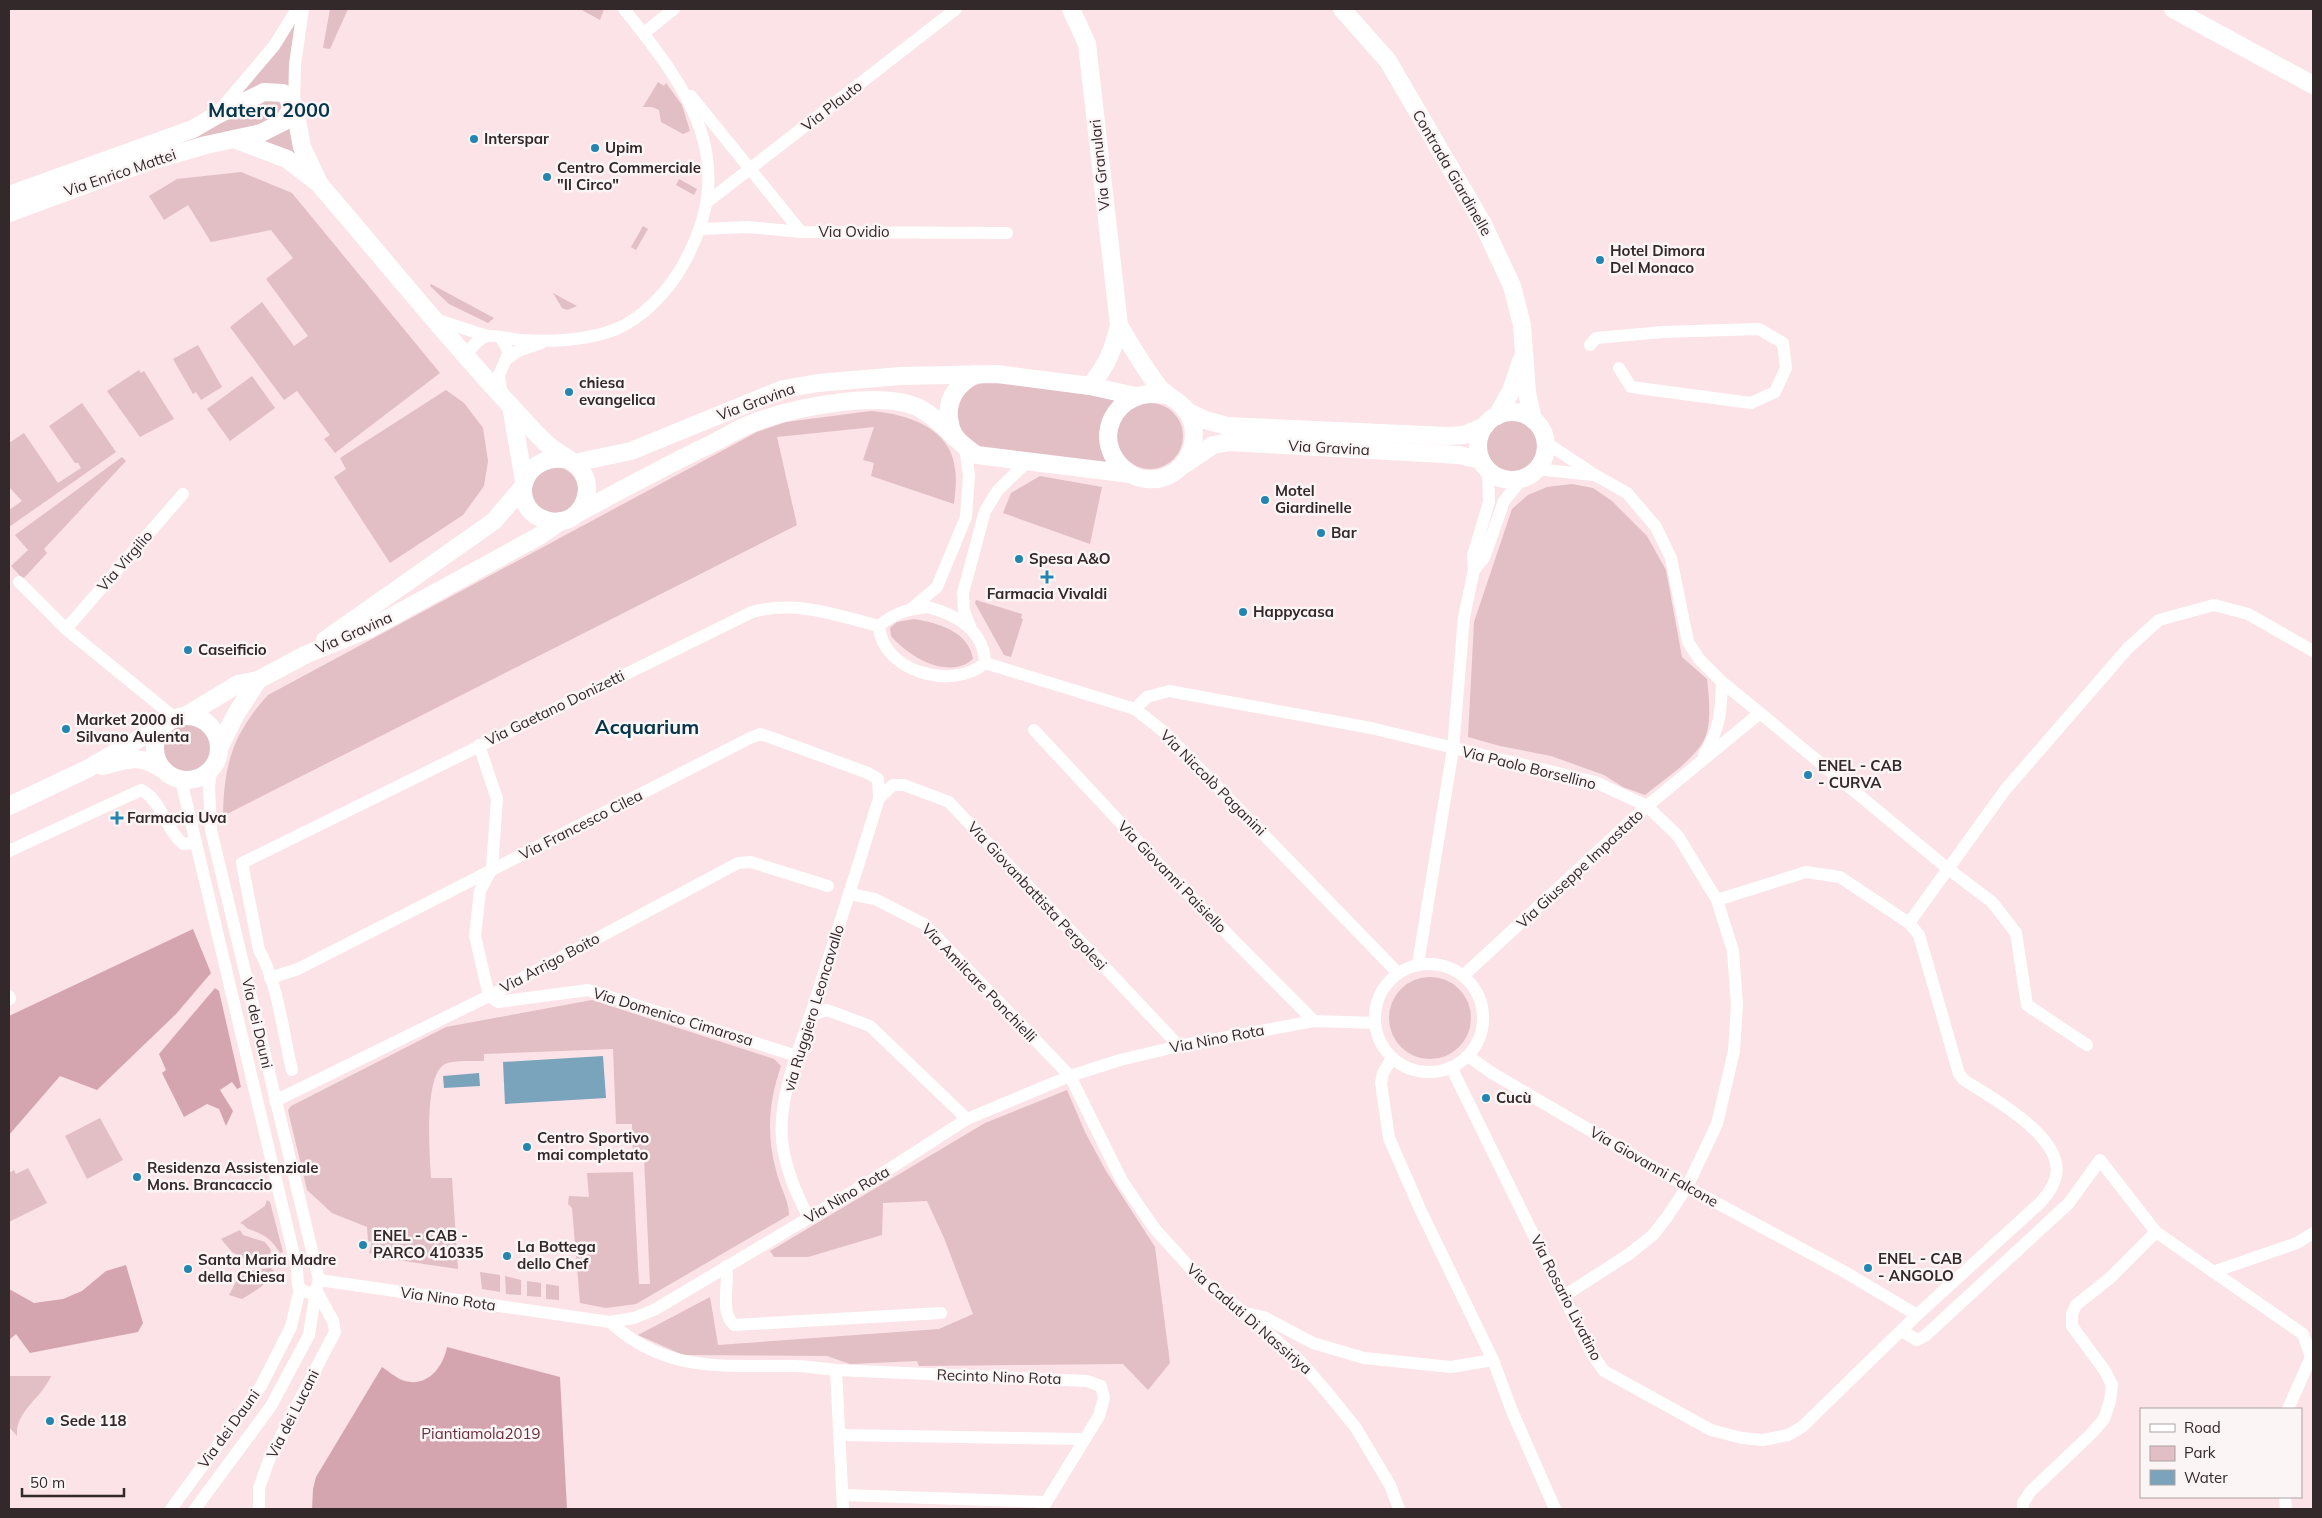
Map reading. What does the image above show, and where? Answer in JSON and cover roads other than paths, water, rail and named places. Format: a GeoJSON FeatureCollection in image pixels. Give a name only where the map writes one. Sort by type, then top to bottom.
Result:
{"type":"FeatureCollection","features":[{"type":"Feature","properties":{"kind":"main road","name":"Via Granulari"},"geometry":{"type":"LineString","coordinates":[[1071,9],[1087,44],[1119,325]]}},
{"type":"Feature","properties":{"kind":"main road","name":"Contrada Giardinelle"},"geometry":{"type":"LineString","coordinates":[[1342,9],[1388,61],[1483,224],[1512,286],[1522,325],[1523,356],[1533,420]]}},
{"type":"Feature","properties":{"kind":"main road"},"geometry":{"type":"LineString","coordinates":[[2173,9],[2313,85]]}},
{"type":"Feature","properties":{"kind":"main road","name":"Via Enrico Mattei"},"geometry":{"type":"LineString","coordinates":[[9,194],[193,129],[264,92],[283,93],[294,105],[283,122],[261,133],[147,162],[9,213]]}},
{"type":"Feature","properties":{"kind":"main road"},"geometry":{"type":"LineString","coordinates":[[294,105],[302,148],[320,185]]}},
{"type":"Feature","properties":{"kind":"main road"},"geometry":{"type":"LineString","coordinates":[[234,139],[287,160],[320,185],[506,401],[546,443],[570,461],[583,474],[587,484],[587,495],[578,513],[561,521],[543,519],[534,514],[524,498],[523,484],[506,401]]}},
{"type":"Feature","properties":{"kind":"main road"},"geometry":{"type":"LineString","coordinates":[[1090,386],[1105,368],[1113,350],[1119,325]]}},
{"type":"Feature","properties":{"kind":"main road"},"geometry":{"type":"LineString","coordinates":[[1119,325],[1139,360],[1165,395]]}},
{"type":"Feature","properties":{"kind":"main road","name":"Contrada Giardinelle"},"geometry":{"type":"LineString","coordinates":[[1491,421],[1511,391],[1523,356]]}},
{"type":"Feature","properties":{"kind":"main road"},"geometry":{"type":"LineString","coordinates":[[960,443],[948,422],[948,406],[955,392],[964,381],[975,374]]}},
{"type":"Feature","properties":{"kind":"main road","name":"Via Gravina"},"geometry":{"type":"LineString","coordinates":[[570,461],[631,452],[783,389],[818,383],[900,376],[997,374],[1090,386],[1135,396]]}},
{"type":"Feature","properties":{"kind":"main road"},"geometry":{"type":"LineString","coordinates":[[1150,393],[1165,395],[1177,401],[1186,411],[1193,424],[1194,438],[1191,453],[1183,465],[1164,477],[1153,479],[1131,474],[1120,466],[1112,454],[1108,441],[1109,427],[1114,414],[1123,403],[1135,396],[1150,393]]}},
{"type":"Feature","properties":{"kind":"main road","name":"Via Gravina"},"geometry":{"type":"LineString","coordinates":[[578,513],[690,454],[760,420],[812,407],[865,400],[901,402],[921,409],[960,443],[977,455],[1131,474]]}},
{"type":"Feature","properties":{"kind":"main road","name":"Via Gravina"},"geometry":{"type":"LineString","coordinates":[[1186,411],[1227,426],[1448,436],[1464,434],[1491,421]]}},
{"type":"Feature","properties":{"kind":"main road"},"geometry":{"type":"LineString","coordinates":[[1516,413],[1533,420],[1539,426],[1545,442],[1542,461],[1529,474],[1504,479],[1484,465],[1478,442],[1491,421],[1516,413]]}},
{"type":"Feature","properties":{"kind":"main road","name":"Via Gravina"},"geometry":{"type":"LineString","coordinates":[[1183,465],[1213,445],[1230,442],[1459,455],[1484,465]]}},
{"type":"Feature","properties":{"kind":"main road"},"geometry":{"type":"LineString","coordinates":[[523,484],[532,467],[541,461],[553,458],[570,461]]}},
{"type":"Feature","properties":{"kind":"main road","name":"Via Gravina"},"geometry":{"type":"LineString","coordinates":[[307,654],[362,612],[494,520],[523,484]]}},
{"type":"Feature","properties":{"kind":"main road","name":"Via Gravina"},"geometry":{"type":"LineString","coordinates":[[307,654],[369,629],[541,535],[561,521]]}},
{"type":"Feature","properties":{"kind":"main road"},"geometry":{"type":"LineString","coordinates":[[9,806],[87,769],[238,684],[258,680],[307,654]]}},
{"type":"Feature","properties":{"kind":"main road"},"geometry":{"type":"LineString","coordinates":[[87,769],[137,759],[147,759],[170,776],[181,780],[192,780],[202,776],[211,770],[216,763],[219,748],[236,714],[258,680]]}},
{"type":"Feature","properties":{"kind":"main road"},"geometry":{"type":"LineString","coordinates":[[175,719],[206,721],[213,729],[219,748]]}},
{"type":"Feature","properties":{"kind":"main road"},"geometry":{"type":"LineString","coordinates":[[162,769],[157,761],[155,742],[175,719]]}},
{"type":"Feature","properties":{"kind":"street","name":"Via Enrico Mattei"},"geometry":{"type":"LineString","coordinates":[[215,116],[274,46],[297,9]]}},
{"type":"Feature","properties":{"kind":"street"},"geometry":{"type":"LineString","coordinates":[[294,105],[295,64],[303,9]]}},
{"type":"Feature","properties":{"kind":"street"},"geometry":{"type":"LineString","coordinates":[[624,9],[680,82],[801,232]]}},
{"type":"Feature","properties":{"kind":"street"},"geometry":{"type":"LineString","coordinates":[[644,33],[674,9]]}},
{"type":"Feature","properties":{"kind":"street","name":"Via Plauto"},"geometry":{"type":"LineString","coordinates":[[707,202],[956,9]]}},
{"type":"Feature","properties":{"kind":"street"},"geometry":{"type":"LineString","coordinates":[[434,318],[487,336],[546,341],[585,338],[616,329],[644,312],[674,282],[700,229],[707,202],[710,174],[705,145],[696,118],[680,82]]}},
{"type":"Feature","properties":{"kind":"street","name":"Via Ovidio"},"geometry":{"type":"LineString","coordinates":[[700,229],[748,227],[801,232],[1007,233]]}},
{"type":"Feature","properties":{"kind":"street"},"geometry":{"type":"LineString","coordinates":[[1590,346],[1596,338],[1638,334],[1759,329],[1783,343],[1786,368],[1775,392],[1751,403],[1630,386],[1619,368]]}},
{"type":"Feature","properties":{"kind":"street"},"geometry":{"type":"LineString","coordinates":[[466,356],[475,343],[487,336]]}},
{"type":"Feature","properties":{"kind":"street"},"geometry":{"type":"LineString","coordinates":[[501,338],[508,347],[507,359],[499,374],[506,401]]}},
{"type":"Feature","properties":{"kind":"street"},"geometry":{"type":"LineString","coordinates":[[507,359],[518,351],[546,341]]}},
{"type":"Feature","properties":{"kind":"street"},"geometry":{"type":"LineString","coordinates":[[1545,442],[1595,475],[1627,493],[1656,527],[1671,558],[1688,642],[1699,659],[1722,682],[1947,868],[1992,902],[2016,933],[2027,1005],[2087,1045]]}},
{"type":"Feature","properties":{"kind":"street"},"geometry":{"type":"LineString","coordinates":[[911,609],[937,587],[966,517],[969,474],[960,443]]}},
{"type":"Feature","properties":{"kind":"street"},"geometry":{"type":"LineString","coordinates":[[972,630],[952,614],[928,607],[911,609],[891,615],[879,626],[885,648],[894,658],[919,672],[937,676],[967,674],[985,663],[985,651],[972,630],[964,611],[963,593],[985,511],[998,490],[1027,462]]}},
{"type":"Feature","properties":{"kind":"street"},"geometry":{"type":"LineString","coordinates":[[1563,474],[1578,462]]}},
{"type":"Feature","properties":{"kind":"street"},"geometry":{"type":"LineString","coordinates":[[1418,964],[1453,749],[1461,646],[1474,570],[1473,556],[1489,502],[1484,465]]}},
{"type":"Feature","properties":{"kind":"street"},"geometry":{"type":"LineString","coordinates":[[1474,570],[1484,558],[1504,500],[1529,474],[1595,475]]}},
{"type":"Feature","properties":{"kind":"street","name":"Via Virgilio"},"geometry":{"type":"LineString","coordinates":[[66,629],[183,494]]}},
{"type":"Feature","properties":{"kind":"street"},"geometry":{"type":"LineString","coordinates":[[19,582],[66,629],[175,719]]}},
{"type":"Feature","properties":{"kind":"street"},"geometry":{"type":"LineString","coordinates":[[1717,900],[1806,872],[1840,877],[1909,923],[2004,790],[2128,648],[2159,620],[2214,605],[2248,614],[2313,651]]}},
{"type":"Feature","properties":{"kind":"street","name":"Via Gaetano Donizetti"},"geometry":{"type":"LineString","coordinates":[[270,978],[266,962],[259,950],[242,863],[752,612],[773,606],[810,607],[879,626]]}},
{"type":"Feature","properties":{"kind":"street","name":"Via Niccolò Paganini"},"geometry":{"type":"LineString","coordinates":[[985,663],[1135,708],[1164,732],[1398,973]]}},
{"type":"Feature","properties":{"kind":"street","name":"Via Giuseppe Impastato"},"geometry":{"type":"LineString","coordinates":[[1698,765],[1716,735],[1721,711],[1722,682]]}},
{"type":"Feature","properties":{"kind":"street","name":"Via Paolo Borsellino"},"geometry":{"type":"LineString","coordinates":[[1135,708],[1147,697],[1169,691],[1371,728],[1595,782],[1647,806],[1678,836],[1717,900],[1733,951],[1737,1005],[1734,1051],[1717,1124],[1687,1187],[1668,1217],[1652,1235],[1629,1254],[1564,1296]]}},
{"type":"Feature","properties":{"kind":"street","name":"Via Giuseppe Impastato"},"geometry":{"type":"LineString","coordinates":[[1464,975],[1647,806],[1760,713]]}},
{"type":"Feature","properties":{"kind":"street","name":"Via Giovanni Paisiello"},"geometry":{"type":"LineString","coordinates":[[1034,730],[1171,877],[1314,1020]]}},
{"type":"Feature","properties":{"kind":"street","name":"Via Francesco Cilea"},"geometry":{"type":"LineString","coordinates":[[270,978],[298,969],[492,868],[529,852],[760,734],[874,775],[878,779],[880,798]]}},
{"type":"Feature","properties":{"kind":"street"},"geometry":{"type":"LineString","coordinates":[[480,745],[497,799],[492,868],[480,891],[476,936],[489,996]]}},
{"type":"Feature","properties":{"kind":"street","name":"Via dei Dauni"},"geometry":{"type":"LineString","coordinates":[[194,1509],[271,1406],[309,1335],[317,1281],[211,830],[209,787],[211,770]]}},
{"type":"Feature","properties":{"kind":"street","name":"Via dei Dauni"},"geometry":{"type":"LineString","coordinates":[[171,1509],[261,1386],[291,1327],[299,1285],[297,1268],[256,1087],[181,780]]}},
{"type":"Feature","properties":{"kind":"street","name":"Via Giovanbattista Pergolesi"},"geometry":{"type":"LineString","coordinates":[[880,798],[893,785],[904,785],[949,802],[1179,1046]]}},
{"type":"Feature","properties":{"kind":"street"},"geometry":{"type":"LineString","coordinates":[[9,851],[141,790],[148,793],[154,800],[174,836],[183,844],[196,842]]}},
{"type":"Feature","properties":{"kind":"street","name":"via Ruggiero Leoncavallo"},"geometry":{"type":"LineString","coordinates":[[809,1218],[795,1191],[782,1139],[784,1107],[797,1056],[880,798]]}},
{"type":"Feature","properties":{"kind":"street","name":"Via Arrigo Boito"},"geometry":{"type":"LineString","coordinates":[[275,1101],[489,996],[738,863],[751,862],[828,886]]}},
{"type":"Feature","properties":{"kind":"street","name":"Via Amilcare Ponchielli"},"geometry":{"type":"LineString","coordinates":[[850,894],[874,899],[924,924],[1070,1076]]}},
{"type":"Feature","properties":{"kind":"street","name":"Via Rosario Livatino"},"geometry":{"type":"LineString","coordinates":[[1451,1067],[1592,1354],[1604,1371],[1711,1430],[1742,1438],[1763,1440],[1788,1435],[1802,1427],[1902,1331],[1916,1315],[2041,1202],[2051,1190],[2057,1174],[2055,1158],[2031,1126],[1964,1080],[1959,1074],[1919,936],[1909,923]]}},
{"type":"Feature","properties":{"kind":"street"},"geometry":{"type":"LineString","coordinates":[[1434,963],[1450,967],[1464,975],[1477,992],[1484,1014],[1483,1029],[1477,1044],[1468,1056],[1451,1067],[1439,1071],[1420,1071],[1402,1065],[1392,1058],[1383,1048],[1375,1023],[1376,1004],[1384,986],[1398,973],[1418,964],[1434,963]]}},
{"type":"Feature","properties":{"kind":"street"},"geometry":{"type":"LineString","coordinates":[[270,978],[292,1070]]}},
{"type":"Feature","properties":{"kind":"street","name":"Via Domenico Cimarosa"},"geometry":{"type":"LineString","coordinates":[[489,996],[498,1002],[588,990],[797,1056]]}},
{"type":"Feature","properties":{"kind":"street"},"geometry":{"type":"LineString","coordinates":[[811,1015],[827,1010],[870,1026],[967,1119]]}},
{"type":"Feature","properties":{"kind":"street","name":"Via Nino Rota"},"geometry":{"type":"LineString","coordinates":[[299,1285],[310,1293],[317,1281],[610,1322],[634,1318],[654,1310],[809,1218],[967,1119],[1070,1076],[1120,1060],[1179,1046],[1314,1020],[1375,1023]]}},
{"type":"Feature","properties":{"kind":"street","name":"Via Giovanni Falcone"},"geometry":{"type":"LineString","coordinates":[[1468,1056],[1492,1073],[1687,1187],[1845,1272],[1916,1315]]}},
{"type":"Feature","properties":{"kind":"street"},"geometry":{"type":"LineString","coordinates":[[1392,1058],[1383,1073],[1381,1084],[1389,1138],[1420,1209],[1493,1360],[1512,1411],[1555,1509]]}},
{"type":"Feature","properties":{"kind":"street","name":"Via Caduti Di Nassiriya"},"geometry":{"type":"LineString","coordinates":[[1070,1076],[1122,1181],[1154,1228],[1202,1281],[1245,1313],[1300,1361],[1356,1428],[1390,1485],[1399,1509]]}},
{"type":"Feature","properties":{"kind":"street"},"geometry":{"type":"LineString","coordinates":[[256,1087],[270,1082]]}},
{"type":"Feature","properties":{"kind":"street"},"geometry":{"type":"LineString","coordinates":[[1902,1331],[1917,1340],[1925,1336],[2069,1203],[2100,1160],[2156,1232],[2303,1334],[2311,1357],[2288,1408]]}},
{"type":"Feature","properties":{"kind":"street"},"geometry":{"type":"LineString","coordinates":[[2023,1509],[2023,1503],[2030,1492],[2091,1434],[2104,1419],[2110,1402],[2112,1385],[2105,1371],[2072,1326],[2072,1314],[2076,1305],[2110,1278],[2156,1232]]}},
{"type":"Feature","properties":{"kind":"street"},"geometry":{"type":"LineString","coordinates":[[2213,1272],[2297,1243],[2313,1234]]}},
{"type":"Feature","properties":{"kind":"street"},"geometry":{"type":"LineString","coordinates":[[726,1266],[728,1276],[726,1309],[728,1320],[734,1325],[942,1313]]}},
{"type":"Feature","properties":{"kind":"street"},"geometry":{"type":"LineString","coordinates":[[299,1285],[303,1273],[310,1272],[317,1281],[334,1321]]}},
{"type":"Feature","properties":{"kind":"street"},"geometry":{"type":"LineString","coordinates":[[1245,1313],[1264,1317],[1313,1344],[1364,1358],[1452,1367],[1493,1360]]}},
{"type":"Feature","properties":{"kind":"street"},"geometry":{"type":"LineString","coordinates":[[312,1322],[317,1317],[325,1316],[334,1321]]}},
{"type":"Feature","properties":{"kind":"street","name":"Via dei Lucani"},"geometry":{"type":"LineString","coordinates":[[259,1509],[259,1488],[270,1457],[335,1332],[334,1321]]}},
{"type":"Feature","properties":{"kind":"street","name":"Recinto Nino Rota"},"geometry":{"type":"LineString","coordinates":[[610,1322],[624,1335],[677,1361],[709,1366],[796,1366],[836,1370],[1087,1381],[1102,1386],[1104,1398],[1099,1416],[1044,1506],[843,1495]]}},
{"type":"Feature","properties":{"kind":"street"},"geometry":{"type":"LineString","coordinates":[[836,1370],[843,1509]]}},
{"type":"Feature","properties":{"kind":"street"},"geometry":{"type":"LineString","coordinates":[[840,1435],[1084,1439]]}},
{"type":"Feature","properties":{"kind":"street"},"geometry":{"type":"LineString","coordinates":[[188,1486],[203,1496]]}},
{"type":"Feature","properties":{"kind":"water"},"geometry":{"type":"Polygon","coordinates":[[[603,1056],[606,1098],[505,1104],[503,1062],[603,1056]]]}},
{"type":"Feature","properties":{"kind":"water"},"geometry":{"type":"Polygon","coordinates":[[[479,1073],[480,1086],[444,1088],[443,1076],[479,1073]]]}},
{"type":"Feature","properties":{"kind":"place","name":"Interspar"},"geometry":{"type":"Point","coordinates":[474,139]}},
{"type":"Feature","properties":{"kind":"place","name":"Upim"},"geometry":{"type":"Point","coordinates":[595,148]}},
{"type":"Feature","properties":{"kind":"place","name":"Centro Commerciale \"Il Circo\""},"geometry":{"type":"Point","coordinates":[547,177]}},
{"type":"Feature","properties":{"kind":"place","name":"Hotel Dimora Del Monaco"},"geometry":{"type":"Point","coordinates":[1600,260]}},
{"type":"Feature","properties":{"kind":"place","name":"chiesa evangelica"},"geometry":{"type":"Point","coordinates":[569,392]}},
{"type":"Feature","properties":{"kind":"place","name":"Motel Giardinelle"},"geometry":{"type":"Point","coordinates":[1265,500]}},
{"type":"Feature","properties":{"kind":"place","name":"Bar"},"geometry":{"type":"Point","coordinates":[1321,533]}},
{"type":"Feature","properties":{"kind":"place","name":"Spesa A&O"},"geometry":{"type":"Point","coordinates":[1019,559]}},
{"type":"Feature","properties":{"kind":"place","name":"Farmacia Vivaldi"},"geometry":{"type":"Point","coordinates":[1047,577]}},
{"type":"Feature","properties":{"kind":"place","name":"Happycasa"},"geometry":{"type":"Point","coordinates":[1243,612]}},
{"type":"Feature","properties":{"kind":"place","name":"Caseificio"},"geometry":{"type":"Point","coordinates":[188,650]}},
{"type":"Feature","properties":{"kind":"place","name":"Market 2000 di Silvano Aulenta"},"geometry":{"type":"Point","coordinates":[66,729]}},
{"type":"Feature","properties":{"kind":"place","name":"ENEL - CAB - CURVA"},"geometry":{"type":"Point","coordinates":[1808,775]}},
{"type":"Feature","properties":{"kind":"place","name":"Farmacia Uva"},"geometry":{"type":"Point","coordinates":[117,818]}},
{"type":"Feature","properties":{"kind":"place","name":"Cucù"},"geometry":{"type":"Point","coordinates":[1486,1098]}},
{"type":"Feature","properties":{"kind":"place","name":"Centro Sportivo mai completato"},"geometry":{"type":"Point","coordinates":[527,1147]}},
{"type":"Feature","properties":{"kind":"place","name":"Residenza Assistenziale Mons. Brancaccio"},"geometry":{"type":"Point","coordinates":[137,1177]}},
{"type":"Feature","properties":{"kind":"place","name":"ENEL - CAB - PARCO 410335"},"geometry":{"type":"Point","coordinates":[363,1245]}},
{"type":"Feature","properties":{"kind":"place","name":"La Bottega dello Chef"},"geometry":{"type":"Point","coordinates":[507,1256]}},
{"type":"Feature","properties":{"kind":"place","name":"ENEL - CAB - ANGOLO"},"geometry":{"type":"Point","coordinates":[1868,1268]}},
{"type":"Feature","properties":{"kind":"place","name":"Santa Maria Madre della Chiesa"},"geometry":{"type":"Point","coordinates":[188,1269]}},
{"type":"Feature","properties":{"kind":"place","name":"Sede 118"},"geometry":{"type":"Point","coordinates":[50,1421]}},
{"type":"Feature","properties":{"kind":"district","name":"Matera 2000"},"geometry":{"type":"Point","coordinates":[269,110]}},
{"type":"Feature","properties":{"kind":"district","name":"Acquarium"},"geometry":{"type":"Point","coordinates":[647,727]}},
{"type":"Feature","properties":{"kind":"park label","name":"Piantiamola2019"},"geometry":{"type":"Point","coordinates":[481,1434]}}]}
